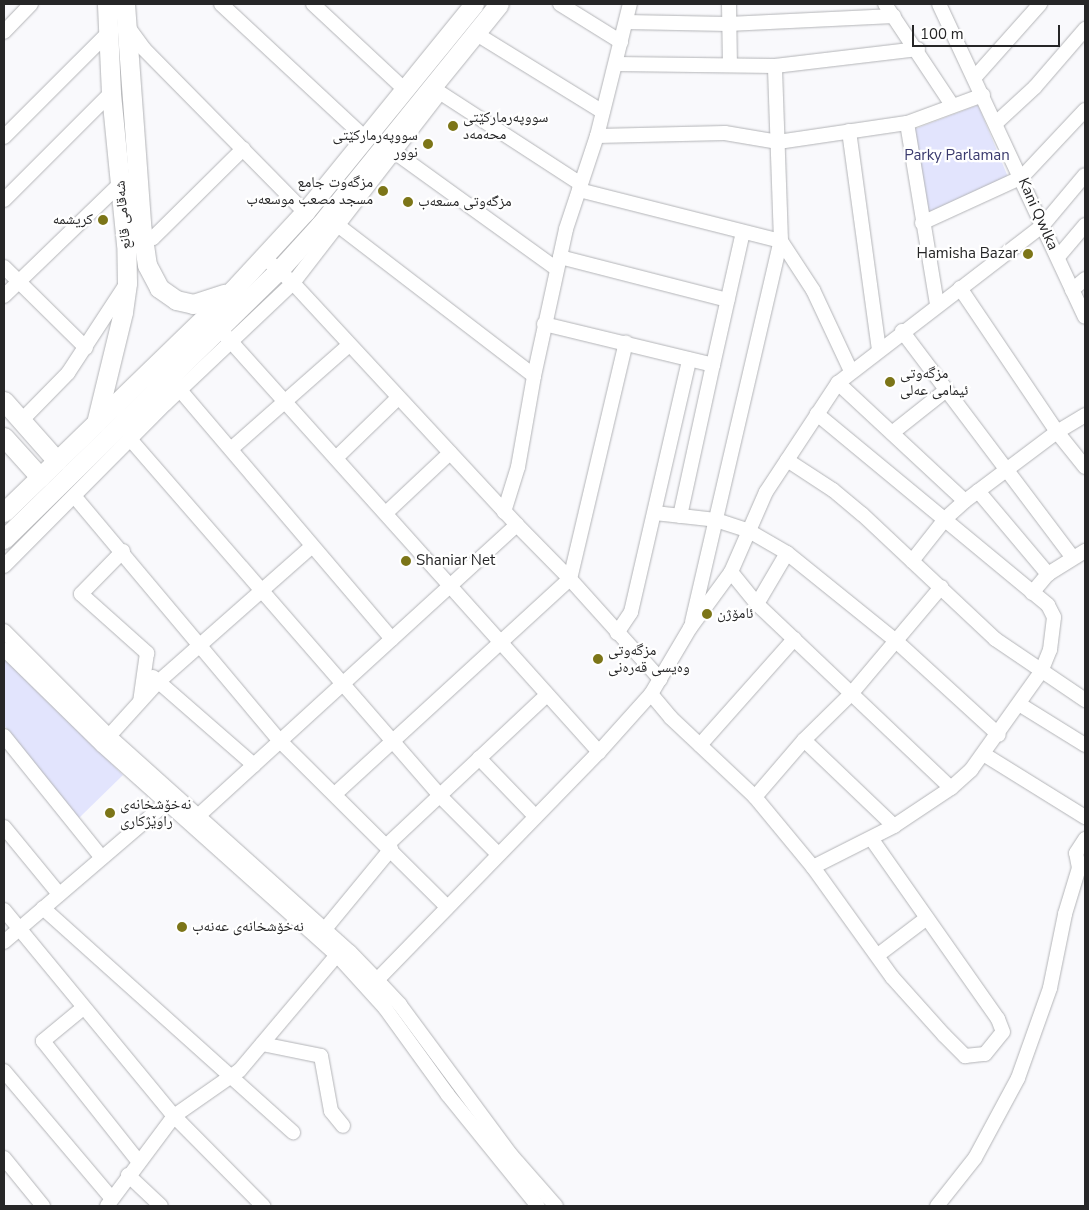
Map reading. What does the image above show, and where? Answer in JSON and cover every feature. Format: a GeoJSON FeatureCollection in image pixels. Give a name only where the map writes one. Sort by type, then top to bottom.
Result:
{"type":"FeatureCollection","features":[{"type":"Feature","properties":{"kind":"main road","name":"شەقامی قانع"},"geometry":{"type":"LineString","coordinates":[[96,423],[123,312],[136,229],[118,28],[111,4]]}},
{"type":"Feature","properties":{"kind":"main road"},"geometry":{"type":"LineString","coordinates":[[4,512],[232,291],[306,212],[474,4]]}},
{"type":"Feature","properties":{"kind":"main road"},"geometry":{"type":"LineString","coordinates":[[4,539],[226,335],[286,276],[436,90],[475,33],[499,4]]}},
{"type":"Feature","properties":{"kind":"main road","name":"شەقامی قانع"},"geometry":{"type":"LineString","coordinates":[[118,28],[111,93],[120,184],[147,265],[159,288],[176,300],[193,304],[232,291]]}},
{"type":"Feature","properties":{"kind":"main road"},"geometry":{"type":"LineString","coordinates":[[4,401],[57,461]]}},
{"type":"Feature","properties":{"kind":"main road"},"geometry":{"type":"LineString","coordinates":[[4,437],[40,477]]}},
{"type":"Feature","properties":{"kind":"street"},"geometry":{"type":"LineString","coordinates":[[4,32],[32,4]]}},
{"type":"Feature","properties":{"kind":"street"},"geometry":{"type":"LineString","coordinates":[[221,4],[365,138]]}},
{"type":"Feature","properties":{"kind":"street"},"geometry":{"type":"LineString","coordinates":[[313,4],[404,89]]}},
{"type":"Feature","properties":{"kind":"street"},"geometry":{"type":"LineString","coordinates":[[560,4],[621,42]]}},
{"type":"Feature","properties":{"kind":"street"},"geometry":{"type":"LineString","coordinates":[[504,512],[518,467],[544,324],[558,263],[597,136],[630,4]]}},
{"type":"Feature","properties":{"kind":"street"},"geometry":{"type":"LineString","coordinates":[[729,4],[730,65]]}},
{"type":"Feature","properties":{"kind":"street"},"geometry":{"type":"LineString","coordinates":[[885,4],[918,49],[952,105]]}},
{"type":"Feature","properties":{"kind":"street","name":"Kani Qwlka"},"geometry":{"type":"LineString","coordinates":[[939,4],[1022,177],[1085,317]]}},
{"type":"Feature","properties":{"kind":"street"},"geometry":{"type":"LineString","coordinates":[[975,77],[1040,4]]}},
{"type":"Feature","properties":{"kind":"street"},"geometry":{"type":"LineString","coordinates":[[626,22],[728,24],[894,16]]}},
{"type":"Feature","properties":{"kind":"street"},"geometry":{"type":"LineString","coordinates":[[4,137],[118,28],[144,49],[306,212]]}},
{"type":"Feature","properties":{"kind":"street"},"geometry":{"type":"LineString","coordinates":[[996,123],[1035,87],[1085,29]]}},
{"type":"Feature","properties":{"kind":"street"},"geometry":{"type":"LineString","coordinates":[[475,33],[603,112]]}},
{"type":"Feature","properties":{"kind":"street"},"geometry":{"type":"LineString","coordinates":[[616,64],[775,66],[918,49]]}},
{"type":"Feature","properties":{"kind":"street"},"geometry":{"type":"LineString","coordinates":[[690,628],[781,241],[775,66]]}},
{"type":"Feature","properties":{"kind":"street"},"geometry":{"type":"LineString","coordinates":[[534,376],[332,221],[396,153],[436,90],[580,187],[781,241],[813,290],[851,371]]}},
{"type":"Feature","properties":{"kind":"street"},"geometry":{"type":"LineString","coordinates":[[4,200],[111,93]]}},
{"type":"Feature","properties":{"kind":"street"},"geometry":{"type":"LineString","coordinates":[[597,136],[725,133],[778,142],[906,123],[983,94]]}},
{"type":"Feature","properties":{"kind":"street"},"geometry":{"type":"LineString","coordinates":[[922,223],[1022,177],[1085,110]]}},
{"type":"Feature","properties":{"kind":"street"},"geometry":{"type":"LineString","coordinates":[[906,123],[937,304]]}},
{"type":"Feature","properties":{"kind":"street"},"geometry":{"type":"LineString","coordinates":[[849,131],[879,349]]}},
{"type":"Feature","properties":{"kind":"street"},"geometry":{"type":"LineString","coordinates":[[136,229],[153,238],[243,149]]}},
{"type":"Feature","properties":{"kind":"street"},"geometry":{"type":"LineString","coordinates":[[396,153],[558,263],[728,300]]}},
{"type":"Feature","properties":{"kind":"street"},"geometry":{"type":"LineString","coordinates":[[377,980],[598,752],[651,694],[690,628],[730,572],[766,492],[838,383],[937,304],[1043,225],[1085,175]]}},
{"type":"Feature","properties":{"kind":"street"},"geometry":{"type":"LineString","coordinates":[[4,296],[120,184]]}},
{"type":"Feature","properties":{"kind":"street"},"geometry":{"type":"LineString","coordinates":[[1058,257],[1085,226]]}},
{"type":"Feature","properties":{"kind":"street"},"geometry":{"type":"LineString","coordinates":[[680,516],[743,232]]}},
{"type":"Feature","properties":{"kind":"street"},"geometry":{"type":"LineString","coordinates":[[264,257],[286,276],[504,512],[570,578],[660,679]]}},
{"type":"Feature","properties":{"kind":"street"},"geometry":{"type":"LineString","coordinates":[[4,268],[86,348]]}},
{"type":"Feature","properties":{"kind":"street"},"geometry":{"type":"LineString","coordinates":[[1072,290],[1085,279]]}},
{"type":"Feature","properties":{"kind":"street"},"geometry":{"type":"LineString","coordinates":[[22,420],[51,394],[86,348],[127,284]]}},
{"type":"Feature","properties":{"kind":"street"},"geometry":{"type":"LineString","coordinates":[[960,288],[1057,432],[1085,467]]}},
{"type":"Feature","properties":{"kind":"street"},"geometry":{"type":"LineString","coordinates":[[544,324],[713,365]]}},
{"type":"Feature","properties":{"kind":"street"},"geometry":{"type":"LineString","coordinates":[[902,331],[945,391],[1072,557]]}},
{"type":"Feature","properties":{"kind":"street"},"geometry":{"type":"LineString","coordinates":[[4,566],[180,390],[226,335],[502,642],[598,752]]}},
{"type":"Feature","properties":{"kind":"street"},"geometry":{"type":"LineString","coordinates":[[335,794],[570,578],[626,343]]}},
{"type":"Feature","properties":{"kind":"street"},"geometry":{"type":"LineString","coordinates":[[231,449],[349,345]]}},
{"type":"Feature","properties":{"kind":"street"},"geometry":{"type":"LineString","coordinates":[[617,632],[632,612],[689,360]]}},
{"type":"Feature","properties":{"kind":"street"},"geometry":{"type":"LineString","coordinates":[[838,383],[965,501]]}},
{"type":"Feature","properties":{"kind":"street"},"geometry":{"type":"LineString","coordinates":[[180,390],[392,639]]}},
{"type":"Feature","properties":{"kind":"street"},"geometry":{"type":"LineString","coordinates":[[892,433],[945,391]]}},
{"type":"Feature","properties":{"kind":"street"},"geometry":{"type":"LineString","coordinates":[[336,458],[398,398]]}},
{"type":"Feature","properties":{"kind":"street"},"geometry":{"type":"LineString","coordinates":[[813,867],[872,840],[894,826],[951,788],[985,755],[1041,672],[1050,650],[1054,617],[1048,605],[946,518],[817,414]]}},
{"type":"Feature","properties":{"kind":"street"},"geometry":{"type":"LineString","coordinates":[[912,561],[946,518],[965,501],[1057,432],[1085,415]]}},
{"type":"Feature","properties":{"kind":"street"},"geometry":{"type":"LineString","coordinates":[[130,439],[439,794],[498,854]]}},
{"type":"Feature","properties":{"kind":"street"},"geometry":{"type":"LineString","coordinates":[[386,513],[450,453]]}},
{"type":"Feature","properties":{"kind":"street"},"geometry":{"type":"LineString","coordinates":[[787,460],[833,490],[941,587],[995,639],[1041,672],[1085,700]]}},
{"type":"Feature","properties":{"kind":"street"},"geometry":{"type":"LineString","coordinates":[[978,491],[1048,574]]}},
{"type":"Feature","properties":{"kind":"street"},"geometry":{"type":"LineString","coordinates":[[75,497],[123,551],[280,741],[389,847],[447,907]]}},
{"type":"Feature","properties":{"kind":"street"},"geometry":{"type":"LineString","coordinates":[[655,513],[716,520],[749,531],[787,553],[896,641],[999,735]]}},
{"type":"Feature","properties":{"kind":"street"},"geometry":{"type":"LineString","coordinates":[[198,816],[517,525]]}},
{"type":"Feature","properties":{"kind":"street"},"geometry":{"type":"LineString","coordinates":[[109,736],[158,682],[312,546]]}},
{"type":"Feature","properties":{"kind":"street"},"geometry":{"type":"LineString","coordinates":[[123,551],[81,594],[147,653],[140,702]]}},
{"type":"Feature","properties":{"kind":"street"},"geometry":{"type":"LineString","coordinates":[[1032,593],[1048,574],[1072,557],[1085,551]]}},
{"type":"Feature","properties":{"kind":"street"},"geometry":{"type":"LineString","coordinates":[[757,604],[787,553]]}},
{"type":"Feature","properties":{"kind":"street"},"geometry":{"type":"LineString","coordinates":[[730,572],[757,604],[951,788]]}},
{"type":"Feature","properties":{"kind":"street"},"geometry":{"type":"LineString","coordinates":[[755,797],[804,740],[851,694],[941,587]]}},
{"type":"Feature","properties":{"kind":"street"},"geometry":{"type":"LineString","coordinates":[[4,631],[109,736],[198,816],[337,955],[386,1008],[460,1110],[538,1206]]}},
{"type":"Feature","properties":{"kind":"street"},"geometry":{"type":"LineString","coordinates":[[700,745],[794,639]]}},
{"type":"Feature","properties":{"kind":"street"},"geometry":{"type":"LineString","coordinates":[[4,649],[102,745],[166,803],[325,929],[377,980],[400,1005],[511,1155],[556,1206]]}},
{"type":"Feature","properties":{"kind":"street"},"geometry":{"type":"LineString","coordinates":[[144,670],[254,765]]}},
{"type":"Feature","properties":{"kind":"street"},"geometry":{"type":"LineString","coordinates":[[325,929],[389,847],[439,794],[547,694]]}},
{"type":"Feature","properties":{"kind":"street"},"geometry":{"type":"LineString","coordinates":[[651,694],[700,745],[755,797],[813,867],[892,977],[965,1056],[985,1054],[1003,1032],[998,1019],[872,840]]}},
{"type":"Feature","properties":{"kind":"street"},"geometry":{"type":"LineString","coordinates":[[1019,704],[1085,745]]}},
{"type":"Feature","properties":{"kind":"street"},"geometry":{"type":"LineString","coordinates":[[4,736],[102,858]]}},
{"type":"Feature","properties":{"kind":"street"},"geometry":{"type":"LineString","coordinates":[[804,740],[894,826]]}},
{"type":"Feature","properties":{"kind":"street"},"geometry":{"type":"LineString","coordinates":[[985,755],[1085,817]]}},
{"type":"Feature","properties":{"kind":"street"},"geometry":{"type":"LineString","coordinates":[[479,758],[535,816]]}},
{"type":"Feature","properties":{"kind":"street"},"geometry":{"type":"LineString","coordinates":[[4,942],[166,803]]}},
{"type":"Feature","properties":{"kind":"street"},"geometry":{"type":"LineString","coordinates":[[4,827],[59,894]]}},
{"type":"Feature","properties":{"kind":"street"},"geometry":{"type":"LineString","coordinates":[[937,1206],[975,1158],[1018,1078],[1050,988],[1064,914],[1079,868],[1076,853],[1085,839]]}},
{"type":"Feature","properties":{"kind":"street"},"geometry":{"type":"LineString","coordinates":[[43,908],[293,1132]]}},
{"type":"Feature","properties":{"kind":"street"},"geometry":{"type":"LineString","coordinates":[[4,910],[174,1116],[263,1206]]}},
{"type":"Feature","properties":{"kind":"street"},"geometry":{"type":"LineString","coordinates":[[878,955],[927,918]]}},
{"type":"Feature","properties":{"kind":"street"},"geometry":{"type":"LineString","coordinates":[[4,1072],[109,1203],[138,1161],[174,1116],[230,1076],[262,1044],[337,955]]}},
{"type":"Feature","properties":{"kind":"street"},"geometry":{"type":"LineString","coordinates":[[83,1008],[43,1041],[138,1161]]}},
{"type":"Feature","properties":{"kind":"street"},"geometry":{"type":"LineString","coordinates":[[262,1044],[321,1056],[331,1111],[343,1126]]}},
{"type":"Feature","properties":{"kind":"street"},"geometry":{"type":"LineString","coordinates":[[4,1158],[43,1206]]}},
{"type":"Feature","properties":{"kind":"street"},"geometry":{"type":"LineString","coordinates":[[128,1175],[161,1206]]}},
{"type":"Feature","properties":{"kind":"green space","name":"Parky Parlaman"},"geometry":{"type":"Polygon","coordinates":[[[978,105],[1008,177],[928,213],[912,130],[978,105]]]}},
{"type":"Feature","properties":{"kind":"green space"},"geometry":{"type":"Polygon","coordinates":[[[4,657],[123,775],[79,818],[4,725],[4,657]]]}},
{"type":"Feature","properties":{"kind":"place","name":"سووپەرمارکێتی محەمەد"},"geometry":{"type":"Point","coordinates":[453,126]}},
{"type":"Feature","properties":{"kind":"place","name":"سووپەرمارکێتی نوور"},"geometry":{"type":"Point","coordinates":[428,144]}},
{"type":"Feature","properties":{"kind":"place","name":"مزگەوت جامع مسجد مصعب موسعەب"},"geometry":{"type":"Point","coordinates":[383,191]}},
{"type":"Feature","properties":{"kind":"place","name":"مزگەوتی مسعەب"},"geometry":{"type":"Point","coordinates":[408,202]}},
{"type":"Feature","properties":{"kind":"place","name":"کریشمە"},"geometry":{"type":"Point","coordinates":[103,220]}},
{"type":"Feature","properties":{"kind":"place","name":"Hamisha Bazar"},"geometry":{"type":"Point","coordinates":[1028,254]}},
{"type":"Feature","properties":{"kind":"place","name":"مزگەوتی ئیمامی عەلی"},"geometry":{"type":"Point","coordinates":[890,382]}},
{"type":"Feature","properties":{"kind":"place","name":"Shaniar Net"},"geometry":{"type":"Point","coordinates":[406,561]}},
{"type":"Feature","properties":{"kind":"place","name":"ئامۆژن"},"geometry":{"type":"Point","coordinates":[707,614]}},
{"type":"Feature","properties":{"kind":"place","name":"مزگەوتی وەیسی قەرەنی"},"geometry":{"type":"Point","coordinates":[598,659]}},
{"type":"Feature","properties":{"kind":"place","name":"نەخۆشخانەی راوێژکاری"},"geometry":{"type":"Point","coordinates":[110,813]}},
{"type":"Feature","properties":{"kind":"place","name":"نەخۆشخانەی عەنەب"},"geometry":{"type":"Point","coordinates":[182,927]}}]}
